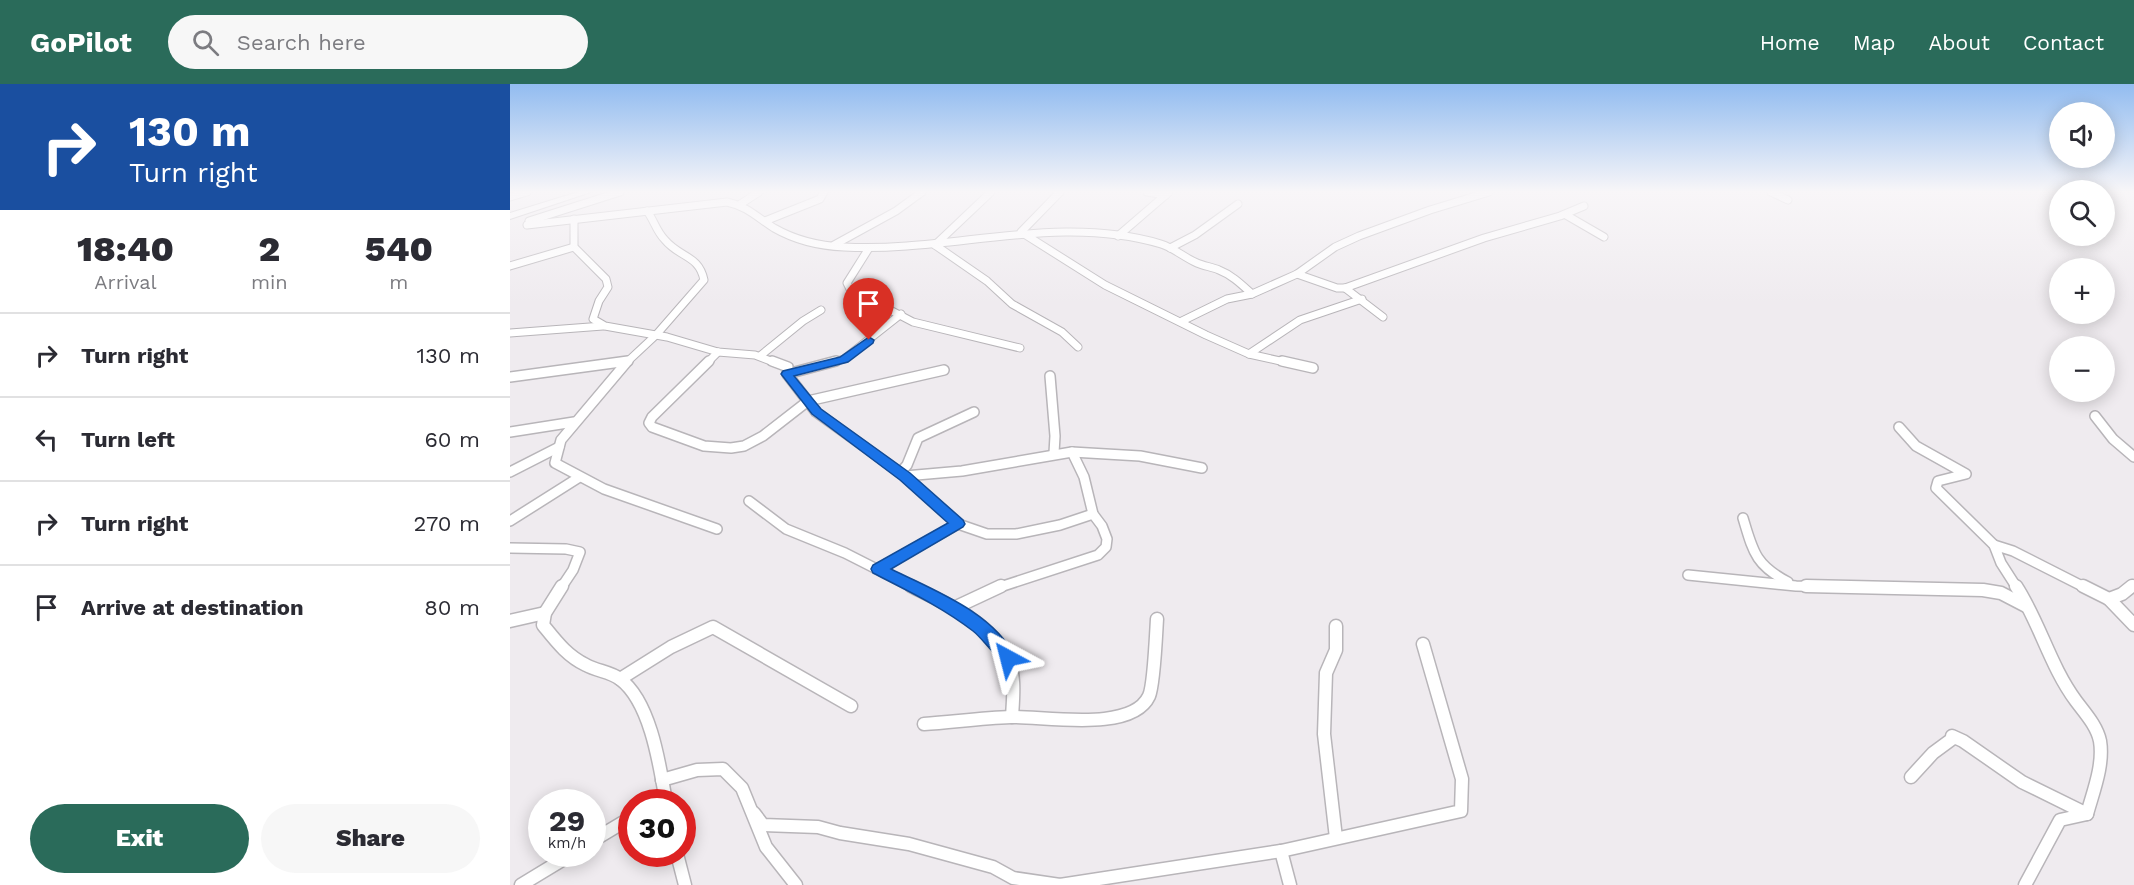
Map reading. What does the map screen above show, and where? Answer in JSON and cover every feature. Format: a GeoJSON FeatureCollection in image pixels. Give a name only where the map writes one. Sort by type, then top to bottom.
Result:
{"type":"FeatureCollection","features":[{"type":"Feature","properties":{"kind":"street"},"geometry":{"type":"LineString","coordinates":[[574,229],[573,247],[606,279],[608,286],[599,301],[593,319],[604,326]]}},
{"type":"Feature","properties":{"kind":"street"},"geometry":{"type":"LineString","coordinates":[[656,229],[687,260],[696,261],[702,270],[704,280],[574,422],[561,440],[555,463],[578,478],[656,508],[699,520],[717,529]]}},
{"type":"Feature","properties":{"kind":"street"},"geometry":{"type":"LineString","coordinates":[[779,229],[788,235],[833,245],[869,248],[935,245],[1021,232],[1044,231],[1118,236],[1151,241],[1170,248],[1197,262],[1220,270],[1252,294]]}},
{"type":"Feature","properties":{"kind":"street"},"geometry":{"type":"LineString","coordinates":[[833,245],[862,229]]}},
{"type":"Feature","properties":{"kind":"street"},"geometry":{"type":"LineString","coordinates":[[935,245],[952,229]]}},
{"type":"Feature","properties":{"kind":"street"},"geometry":{"type":"LineString","coordinates":[[1118,236],[1126,229]]}},
{"type":"Feature","properties":{"kind":"street"},"geometry":{"type":"LineString","coordinates":[[1170,248],[1204,229]]}},
{"type":"Feature","properties":{"kind":"street"},"geometry":{"type":"LineString","coordinates":[[1182,321],[1227,299],[1252,294],[1297,274],[1335,247],[1377,229]]}},
{"type":"Feature","properties":{"kind":"street"},"geometry":{"type":"LineString","coordinates":[[1345,288],[1509,229]]}},
{"type":"Feature","properties":{"kind":"street"},"geometry":{"type":"LineString","coordinates":[[1591,229],[1604,237]]}},
{"type":"Feature","properties":{"kind":"street"},"geometry":{"type":"LineString","coordinates":[[1021,232],[1105,285],[1250,354],[1313,368]]}},
{"type":"Feature","properties":{"kind":"street"},"geometry":{"type":"LineString","coordinates":[[935,245],[987,281],[1012,304],[1062,332],[1078,347]]}},
{"type":"Feature","properties":{"kind":"street"},"geometry":{"type":"LineString","coordinates":[[510,266],[573,247]]}},
{"type":"Feature","properties":{"kind":"street"},"geometry":{"type":"LineString","coordinates":[[869,248],[846,286],[928,327],[989,339],[1020,348]]}},
{"type":"Feature","properties":{"kind":"street"},"geometry":{"type":"LineString","coordinates":[[1297,274],[1328,286],[1345,288],[1383,316]]}},
{"type":"Feature","properties":{"kind":"street"},"geometry":{"type":"LineString","coordinates":[[1250,354],[1300,320],[1362,299]]}},
{"type":"Feature","properties":{"kind":"street"},"geometry":{"type":"LineString","coordinates":[[760,356],[803,321],[821,310]]}},
{"type":"Feature","properties":{"kind":"street"},"geometry":{"type":"LineString","coordinates":[[787,374],[844,360],[901,314]]}},
{"type":"Feature","properties":{"kind":"street"},"geometry":{"type":"LineString","coordinates":[[510,333],[604,326],[656,335],[718,352],[760,356],[788,367],[787,374],[825,419],[903,475],[958,524],[987,534],[1016,534],[1060,525],[1093,514]]}},
{"type":"Feature","properties":{"kind":"street"},"geometry":{"type":"LineString","coordinates":[[718,352],[652,417],[649,423],[652,427],[699,446],[739,447],[755,441],[793,409],[808,401],[944,370]]}},
{"type":"Feature","properties":{"kind":"street"},"geometry":{"type":"LineString","coordinates":[[510,377],[626,363]]}},
{"type":"Feature","properties":{"kind":"street"},"geometry":{"type":"LineString","coordinates":[[1050,376],[1055,436],[1054,453]]}},
{"type":"Feature","properties":{"kind":"street"},"geometry":{"type":"LineString","coordinates":[[903,475],[918,438],[974,412]]}},
{"type":"Feature","properties":{"kind":"street"},"geometry":{"type":"LineString","coordinates":[[2095,416],[2113,439],[2134,457]]}},
{"type":"Feature","properties":{"kind":"street"},"geometry":{"type":"LineString","coordinates":[[510,432],[574,422]]}},
{"type":"Feature","properties":{"kind":"street"},"geometry":{"type":"LineString","coordinates":[[1899,427],[1909,435],[1916,446],[1966,474],[1938,481],[1936,488],[1994,545],[2001,562],[2030,608],[2045,648],[2066,687],[2092,722],[2100,741],[2098,775],[2087,814]]}},
{"type":"Feature","properties":{"kind":"street"},"geometry":{"type":"LineString","coordinates":[[510,472],[560,447]]}},
{"type":"Feature","properties":{"kind":"street"},"geometry":{"type":"LineString","coordinates":[[903,475],[962,471],[1054,453],[1072,452],[1140,456],[1202,468]]}},
{"type":"Feature","properties":{"kind":"street"},"geometry":{"type":"LineString","coordinates":[[954,608],[1022,578],[1098,555],[1106,548],[1107,539],[1102,526],[1093,514],[1084,477],[1072,452]]}},
{"type":"Feature","properties":{"kind":"street"},"geometry":{"type":"LineString","coordinates":[[510,522],[578,478]]}},
{"type":"Feature","properties":{"kind":"street"},"geometry":{"type":"LineString","coordinates":[[749,501],[786,529],[878,569],[954,608],[990,634],[1008,658],[1014,692],[1012,717]]}},
{"type":"Feature","properties":{"kind":"street"},"geometry":{"type":"LineString","coordinates":[[1743,518],[1758,563],[1770,574],[1796,586]]}},
{"type":"Feature","properties":{"kind":"street"},"geometry":{"type":"LineString","coordinates":[[878,569],[958,524]]}},
{"type":"Feature","properties":{"kind":"street"},"geometry":{"type":"LineString","coordinates":[[1994,545],[2013,551],[2109,599],[2134,625]]}},
{"type":"Feature","properties":{"kind":"street"},"geometry":{"type":"LineString","coordinates":[[510,548],[567,549],[580,552],[573,570],[545,613],[543,625],[564,651],[585,665],[620,679],[638,703],[654,737],[662,789]]}},
{"type":"Feature","properties":{"kind":"street"},"geometry":{"type":"LineString","coordinates":[[1688,575],[1796,586],[1983,590],[2001,593],[2030,608]]}},
{"type":"Feature","properties":{"kind":"street"},"geometry":{"type":"LineString","coordinates":[[2109,599],[2122,594],[2134,585]]}},
{"type":"Feature","properties":{"kind":"street"},"geometry":{"type":"LineString","coordinates":[[510,621],[545,613]]}},
{"type":"Feature","properties":{"kind":"street"},"geometry":{"type":"LineString","coordinates":[[924,724],[1012,717],[1076,721],[1127,715],[1142,707],[1150,695],[1157,619]]}},
{"type":"Feature","properties":{"kind":"street"},"geometry":{"type":"LineString","coordinates":[[1335,838],[1324,734],[1326,673],[1336,650],[1336,626]]}},
{"type":"Feature","properties":{"kind":"street"},"geometry":{"type":"LineString","coordinates":[[620,679],[671,647],[713,627],[851,706]]}},
{"type":"Feature","properties":{"kind":"street"},"geometry":{"type":"LineString","coordinates":[[754,813],[763,825],[818,827],[909,844],[993,867],[1014,881],[1060,885],[1281,851],[1461,811],[1462,779],[1423,644]]}},
{"type":"Feature","properties":{"kind":"street"},"geometry":{"type":"LineString","coordinates":[[1911,777],[1933,753],[1952,739],[1952,736],[1963,741],[2022,782],[2087,814]]}},
{"type":"Feature","properties":{"kind":"street"},"geometry":{"type":"LineString","coordinates":[[662,780],[697,770],[723,769],[742,788],[766,847],[796,885]]}},
{"type":"Feature","properties":{"kind":"street"},"geometry":{"type":"LineString","coordinates":[[2025,885],[2060,820],[2087,814]]}},
{"type":"Feature","properties":{"kind":"street"},"geometry":{"type":"LineString","coordinates":[[1281,851],[1290,885]]}},
{"type":"Feature","properties":{"kind":"street"},"geometry":{"type":"LineString","coordinates":[[521,885],[551,867]]}},
{"type":"Feature","properties":{"kind":"street"},"geometry":{"type":"LineString","coordinates":[[680,867],[685,885]]}},
{"type":"Feature","properties":{"kind":"route"},"geometry":{"type":"LineString","coordinates":[[869,340],[844,360],[787,374],[816,412],[905,476],[958,524],[878,569],[954,608],[990,634],[1008,658]]}}]}
